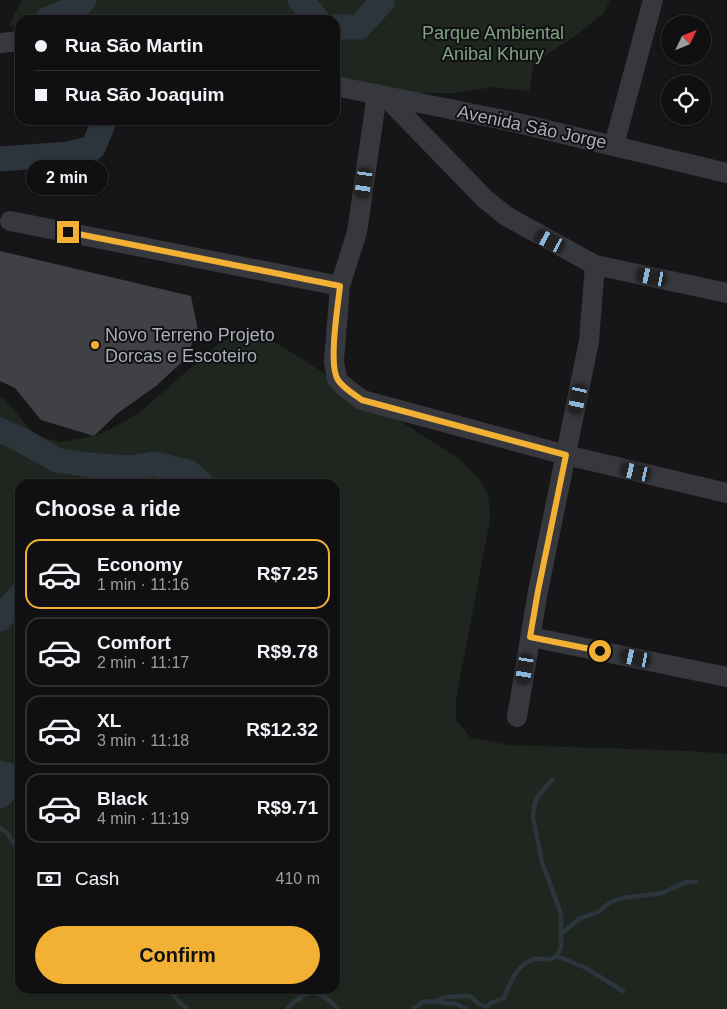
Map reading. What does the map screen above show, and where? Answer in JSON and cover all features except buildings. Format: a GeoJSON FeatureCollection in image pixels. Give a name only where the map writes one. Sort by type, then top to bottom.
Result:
{"type":"FeatureCollection","features":[{"type":"Feature","properties":{"kind":"street"},"geometry":{"type":"LineString","coordinates":[[614,145],[654,0]]}},
{"type":"Feature","properties":{"kind":"street"},"geometry":{"type":"LineString","coordinates":[[0,43],[15,42]]}},
{"type":"Feature","properties":{"kind":"street","name":"Avenida São Jorge"},"geometry":{"type":"LineString","coordinates":[[340,87],[509,121],[727,172]]}},
{"type":"Feature","properties":{"kind":"street"},"geometry":{"type":"LineString","coordinates":[[381,95],[486,199],[506,216],[596,265],[727,293]]}},
{"type":"Feature","properties":{"kind":"street"},"geometry":{"type":"LineString","coordinates":[[381,95],[357,232],[340,286],[334,361],[337,379],[362,400],[566,455],[727,493]]}},
{"type":"Feature","properties":{"kind":"street"},"geometry":{"type":"LineString","coordinates":[[10,221],[340,286]]}},
{"type":"Feature","properties":{"kind":"street"},"geometry":{"type":"LineString","coordinates":[[517,717],[538,591],[589,341],[596,265]]}},
{"type":"Feature","properties":{"kind":"street"},"geometry":{"type":"LineString","coordinates":[[530,637],[727,677]]}},
{"type":"Feature","properties":{"kind":"green space","name":"Parque Ambiental Anibal Khury"},"geometry":{"type":"Polygon","coordinates":[[[22,0],[610,0],[604,13],[575,36],[534,63],[529,91],[493,87],[457,93],[409,93],[340,84],[340,15],[15,15],[15,26],[9,25],[22,0]]]}},
{"type":"Feature","properties":{"kind":"green space"},"geometry":{"type":"Polygon","coordinates":[[[249,333],[280,345],[461,460],[484,486],[489,500],[490,520],[456,699],[456,720],[471,738],[509,745],[727,754],[727,1009],[0,1009],[0,396],[30,429],[42,437],[60,442],[94,436],[115,427],[141,411],[216,346],[231,337],[249,333]]]}},
{"type":"Feature","properties":{"kind":"waterway"},"geometry":{"type":"LineString","coordinates":[[58,15],[76,8],[84,0]]}},
{"type":"Feature","properties":{"kind":"waterway"},"geometry":{"type":"LineString","coordinates":[[300,0],[314,15]]}},
{"type":"Feature","properties":{"kind":"waterway"},"geometry":{"type":"LineString","coordinates":[[340,27],[359,27],[382,2],[381,0]]}},
{"type":"Feature","properties":{"kind":"waterway"},"geometry":{"type":"LineString","coordinates":[[0,159],[69,154],[93,148],[103,125]]}},
{"type":"Feature","properties":{"kind":"waterway"},"geometry":{"type":"LineString","coordinates":[[0,430],[57,460],[88,465],[130,468],[154,464],[188,472],[196,479]]}},
{"type":"Feature","properties":{"kind":"waterway"},"geometry":{"type":"LineString","coordinates":[[0,619],[15,601]]}},
{"type":"Feature","properties":{"kind":"waterway"},"geometry":{"type":"LineString","coordinates":[[0,773],[15,777]]}},
{"type":"Feature","properties":{"kind":"waterway"},"geometry":{"type":"LineString","coordinates":[[0,796],[15,780]]}},
{"type":"Feature","properties":{"kind":"waterway"},"geometry":{"type":"LineString","coordinates":[[435,1001],[446,997],[470,996],[486,1007],[504,998],[515,975],[528,961],[557,956],[561,947],[561,914],[542,862],[533,817],[537,797],[552,780]]}},
{"type":"Feature","properties":{"kind":"waterway"},"geometry":{"type":"LineString","coordinates":[[0,828],[7,833],[15,845]]}},
{"type":"Feature","properties":{"kind":"waterway"},"geometry":{"type":"LineString","coordinates":[[561,934],[579,919],[598,912],[611,902],[622,898],[663,893],[686,882],[696,882]]}},
{"type":"Feature","properties":{"kind":"waterway"},"geometry":{"type":"LineString","coordinates":[[557,956],[584,967],[623,991]]}},
{"type":"Feature","properties":{"kind":"waterway"},"geometry":{"type":"LineString","coordinates":[[173,994],[187,1009]]}},
{"type":"Feature","properties":{"kind":"waterway"},"geometry":{"type":"LineString","coordinates":[[287,1009],[307,994]]}},
{"type":"Feature","properties":{"kind":"waterway"},"geometry":{"type":"LineString","coordinates":[[320,994],[338,1009]]}},
{"type":"Feature","properties":{"kind":"waterway"},"geometry":{"type":"LineString","coordinates":[[413,1009],[424,1001],[457,1004],[467,1009]]}},
{"type":"Feature","properties":{"kind":"place","name":"Novo Terreno Projeto Dorcas e Escoteiro"},"geometry":{"type":"Point","coordinates":[95,345]}},
{"type":"Feature","properties":{"kind":"route"},"geometry":{"type":"LineString","coordinates":[[68,232],[340,286],[334,361],[337,379],[362,400],[566,455],[530,637],[600,651]]}}]}
